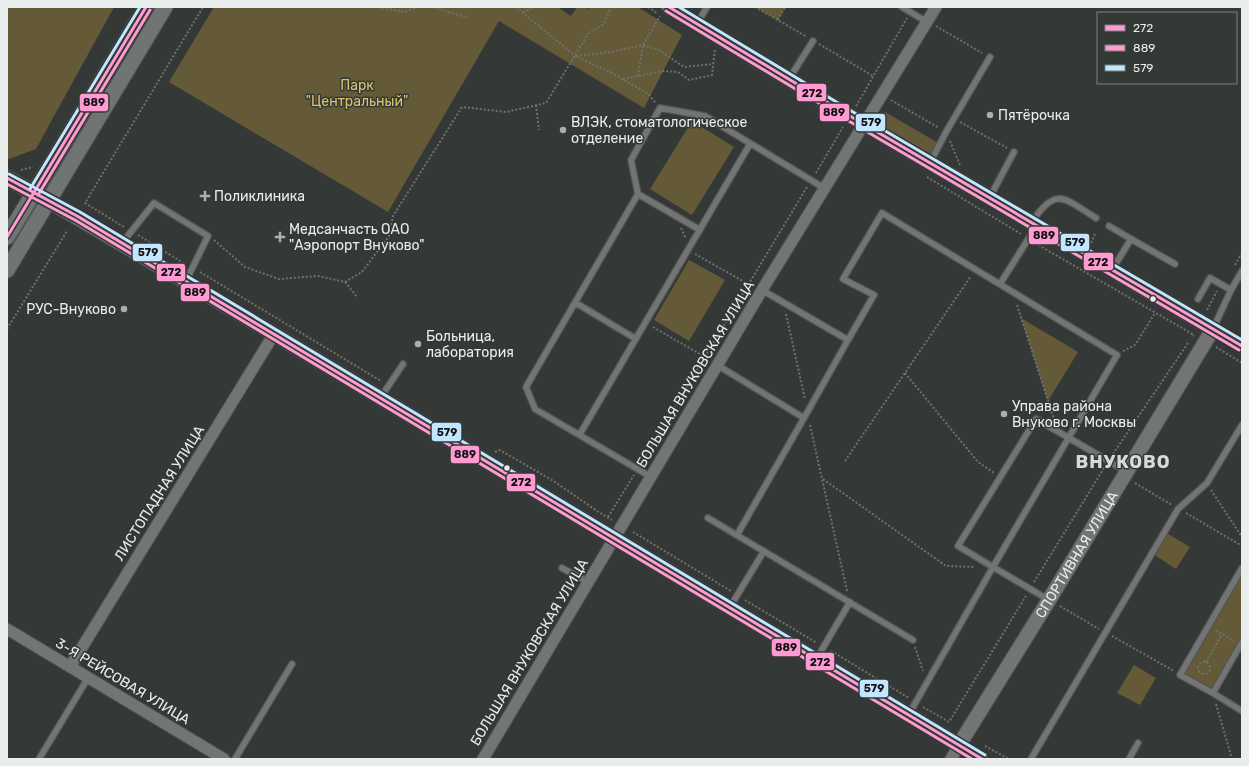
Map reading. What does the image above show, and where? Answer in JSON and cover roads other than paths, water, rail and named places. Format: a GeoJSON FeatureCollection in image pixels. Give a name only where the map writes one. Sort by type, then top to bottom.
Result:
{"type":"FeatureCollection","features":[{"type":"Feature","properties":{"kind":"main road"},"geometry":{"type":"LineString","coordinates":[[7,237],[146,7]]}},
{"type":"Feature","properties":{"kind":"main road"},"geometry":{"type":"LineString","coordinates":[[7,270],[165,7]]}},
{"type":"Feature","properties":{"kind":"main road"},"geometry":{"type":"LineString","coordinates":[[12,175],[34,192],[49,201]]}},
{"type":"Feature","properties":{"kind":"street","name":"БОЛЬШАЯ ВНУКОВСКАЯ УЛИЦА"},"geometry":{"type":"LineString","coordinates":[[483,759],[762,290],[824,188],[883,96],[936,7]]}},
{"type":"Feature","properties":{"kind":"street"},"geometry":{"type":"LineString","coordinates":[[664,11],[697,24],[989,198],[1242,346]]}},
{"type":"Feature","properties":{"kind":"street"},"geometry":{"type":"LineString","coordinates":[[49,201],[122,243],[982,759]]}},
{"type":"Feature","properties":{"kind":"street","name":"СПОРТИВНАЯ УЛИЦА"},"geometry":{"type":"LineString","coordinates":[[951,759],[1213,329]]}},
{"type":"Feature","properties":{"kind":"street","name":"ЛИСТОПАДНАЯ УЛИЦА"},"geometry":{"type":"LineString","coordinates":[[70,667],[274,334]]}},
{"type":"Feature","properties":{"kind":"street","name":"3-Я РЕЙСОВАЯ УЛИЦА"},"geometry":{"type":"LineString","coordinates":[[7,629],[224,759]]}},
{"type":"Feature","properties":{"kind":"lane"},"geometry":{"type":"LineString","coordinates":[[697,24],[707,7]]}},
{"type":"Feature","properties":{"kind":"lane"},"geometry":{"type":"LineString","coordinates":[[902,7],[928,22]]}},
{"type":"Feature","properties":{"kind":"lane"},"geometry":{"type":"LineString","coordinates":[[788,79],[813,41]]}},
{"type":"Feature","properties":{"kind":"lane"},"geometry":{"type":"LineString","coordinates":[[930,163],[946,132],[990,57]]}},
{"type":"Feature","properties":{"kind":"lane"},"geometry":{"type":"LineString","coordinates":[[651,477],[580,434],[534,409],[526,387],[638,194],[631,160],[660,108],[705,116],[824,188]]}},
{"type":"Feature","properties":{"kind":"lane"},"geometry":{"type":"LineString","coordinates":[[580,434],[750,144]]}},
{"type":"Feature","properties":{"kind":"lane"},"geometry":{"type":"LineString","coordinates":[[989,198],[1014,152]]}},
{"type":"Feature","properties":{"kind":"lane"},"geometry":{"type":"LineString","coordinates":[[638,194],[700,230]]}},
{"type":"Feature","properties":{"kind":"lane"},"geometry":{"type":"LineString","coordinates":[[1000,284],[1034,224],[1040,209],[1047,202],[1058,198],[1067,200],[1096,218]]}},
{"type":"Feature","properties":{"kind":"lane"},"geometry":{"type":"LineString","coordinates":[[122,243],[154,203],[208,236],[186,282]]}},
{"type":"Feature","properties":{"kind":"lane"},"geometry":{"type":"LineString","coordinates":[[737,535],[874,295],[843,279],[882,213],[1117,355],[908,714]]}},
{"type":"Feature","properties":{"kind":"lane"},"geometry":{"type":"LineString","coordinates":[[1109,226],[1175,264]]}},
{"type":"Feature","properties":{"kind":"lane"},"geometry":{"type":"LineString","coordinates":[[1112,270],[1131,239]]}},
{"type":"Feature","properties":{"kind":"lane"},"geometry":{"type":"LineString","coordinates":[[1213,329],[1231,290],[1242,271]]}},
{"type":"Feature","properties":{"kind":"lane"},"geometry":{"type":"LineString","coordinates":[[1198,299],[1210,278],[1231,290]]}},
{"type":"Feature","properties":{"kind":"lane"},"geometry":{"type":"LineString","coordinates":[[762,290],[848,340]]}},
{"type":"Feature","properties":{"kind":"lane"},"geometry":{"type":"LineString","coordinates":[[576,303],[636,339]]}},
{"type":"Feature","properties":{"kind":"lane"},"geometry":{"type":"LineString","coordinates":[[380,398],[403,364]]}},
{"type":"Feature","properties":{"kind":"lane"},"geometry":{"type":"LineString","coordinates":[[718,365],[804,418]]}},
{"type":"Feature","properties":{"kind":"lane"},"geometry":{"type":"LineString","coordinates":[[1049,600],[958,546],[1036,419],[1126,471]]}},
{"type":"Feature","properties":{"kind":"lane"},"geometry":{"type":"LineString","coordinates":[[1031,759],[1178,509],[1207,483],[1242,425]]}},
{"type":"Feature","properties":{"kind":"lane"},"geometry":{"type":"LineString","coordinates":[[708,518],[913,640]]}},
{"type":"Feature","properties":{"kind":"lane"},"geometry":{"type":"LineString","coordinates":[[730,607],[764,551]]}},
{"type":"Feature","properties":{"kind":"lane"},"geometry":{"type":"LineString","coordinates":[[562,568],[588,582]]}},
{"type":"Feature","properties":{"kind":"lane"},"geometry":{"type":"LineString","coordinates":[[1242,568],[1180,675],[1242,711]]}},
{"type":"Feature","properties":{"kind":"lane"},"geometry":{"type":"LineString","coordinates":[[816,659],[850,602]]}},
{"type":"Feature","properties":{"kind":"lane"},"geometry":{"type":"LineString","coordinates":[[1213,694],[1241,644]]}},
{"type":"Feature","properties":{"kind":"lane"},"geometry":{"type":"LineString","coordinates":[[235,759],[292,664]]}},
{"type":"Feature","properties":{"kind":"lane"},"geometry":{"type":"LineString","coordinates":[[39,759],[88,678]]}},
{"type":"Feature","properties":{"kind":"lane"},"geometry":{"type":"LineString","coordinates":[[1129,759],[1138,743]]}},
{"type":"Feature","properties":{"kind":"place","name":"Пятёрочка"},"geometry":{"type":"Point","coordinates":[990,115]}},
{"type":"Feature","properties":{"kind":"place","name":"ВЛЭК, стоматологическое отделение"},"geometry":{"type":"Point","coordinates":[563,130]}},
{"type":"Feature","properties":{"kind":"place","name":"Поликлиника"},"geometry":{"type":"Point","coordinates":[205,196]}},
{"type":"Feature","properties":{"kind":"place","name":"Медсанчасть ОАО \"Аэропорт Внуково\""},"geometry":{"type":"Point","coordinates":[280,237]}},
{"type":"Feature","properties":{"kind":"place","name":"РУС-Внуково"},"geometry":{"type":"Point","coordinates":[124,309]}},
{"type":"Feature","properties":{"kind":"place","name":"Больница, лаборатория"},"geometry":{"type":"Point","coordinates":[418,344]}},
{"type":"Feature","properties":{"kind":"place","name":"Управа района Внуково г. Москвы"},"geometry":{"type":"Point","coordinates":[1004,414]}},
{"type":"Feature","properties":{"kind":"district","name":"ВНУКОВО"},"geometry":{"type":"Point","coordinates":[1123,462]}},
{"type":"Feature","properties":{"kind":"park label","name":"Парк \"Центральный\""},"geometry":{"type":"Point","coordinates":[357,94]}}]}
